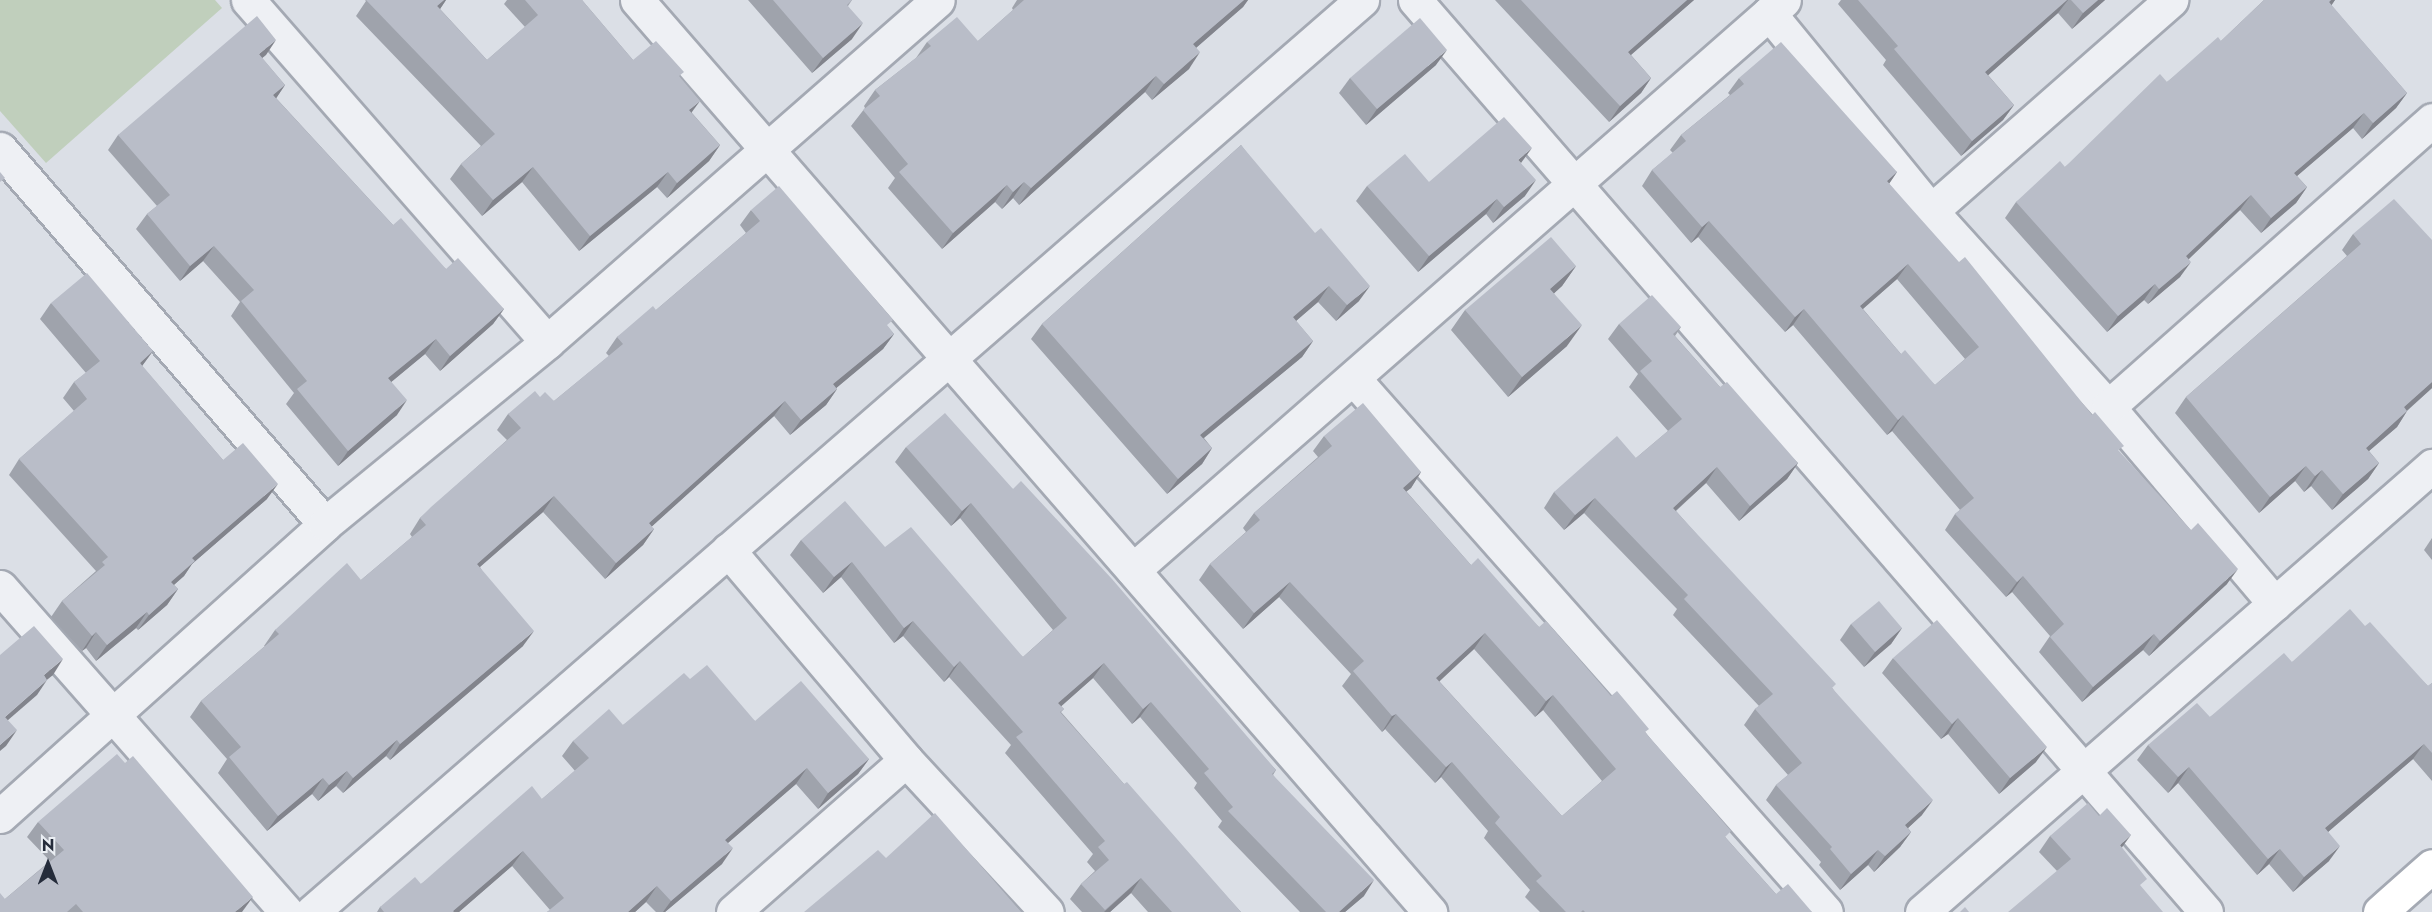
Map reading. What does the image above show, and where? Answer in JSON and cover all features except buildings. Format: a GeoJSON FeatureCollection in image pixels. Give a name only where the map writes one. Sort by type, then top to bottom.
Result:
{"type":"FeatureCollection","features":[{"type":"Feature","properties":{"kind":"street"},"geometry":{"type":"LineString","coordinates":[[248,0],[547,342]]}},
{"type":"Feature","properties":{"kind":"street"},"geometry":{"type":"LineString","coordinates":[[637,0],[1430,912]]}},
{"type":"Feature","properties":{"kind":"street"},"geometry":{"type":"LineString","coordinates":[[0,816],[325,524],[547,342],[938,0]]}},
{"type":"Feature","properties":{"kind":"street"},"geometry":{"type":"LineString","coordinates":[[312,912],[1362,0]]}},
{"type":"Feature","properties":{"kind":"street"},"geometry":{"type":"LineString","coordinates":[[1415,0],[2206,912]]}},
{"type":"Feature","properties":{"kind":"street"},"geometry":{"type":"LineString","coordinates":[[1931,211],[2170,0]]}},
{"type":"Feature","properties":{"kind":"street"},"geometry":{"type":"LineString","coordinates":[[1133,570],[1777,7],[1931,211],[2108,407],[2275,604]]}},
{"type":"Feature","properties":{"kind":"street"},"geometry":{"type":"LineString","coordinates":[[2108,407],[2432,120]]}},
{"type":"Feature","properties":{"kind":"street"},"geometry":{"type":"LineString","coordinates":[[0,148],[325,524]]}},
{"type":"Feature","properties":{"kind":"street"},"geometry":{"type":"LineString","coordinates":[[1353,378],[1826,912]]}},
{"type":"Feature","properties":{"kind":"street"},"geometry":{"type":"LineString","coordinates":[[1922,912],[2432,466]]}},
{"type":"Feature","properties":{"kind":"street"},"geometry":{"type":"LineString","coordinates":[[728,550],[906,760],[1047,912]]}},
{"type":"Feature","properties":{"kind":"street"},"geometry":{"type":"LineString","coordinates":[[0,586],[287,912]]}},
{"type":"Feature","properties":{"kind":"street"},"geometry":{"type":"LineString","coordinates":[[733,912],[906,760]]}},
{"type":"Feature","properties":{"kind":"street"},"geometry":{"type":"LineString","coordinates":[[2380,912],[2432,866]]}},
{"type":"Feature","properties":{"kind":"green space"},"geometry":{"type":"Polygon","coordinates":[[[0,0],[215,0],[222,8],[46,163],[0,111],[0,0]]]}}]}
